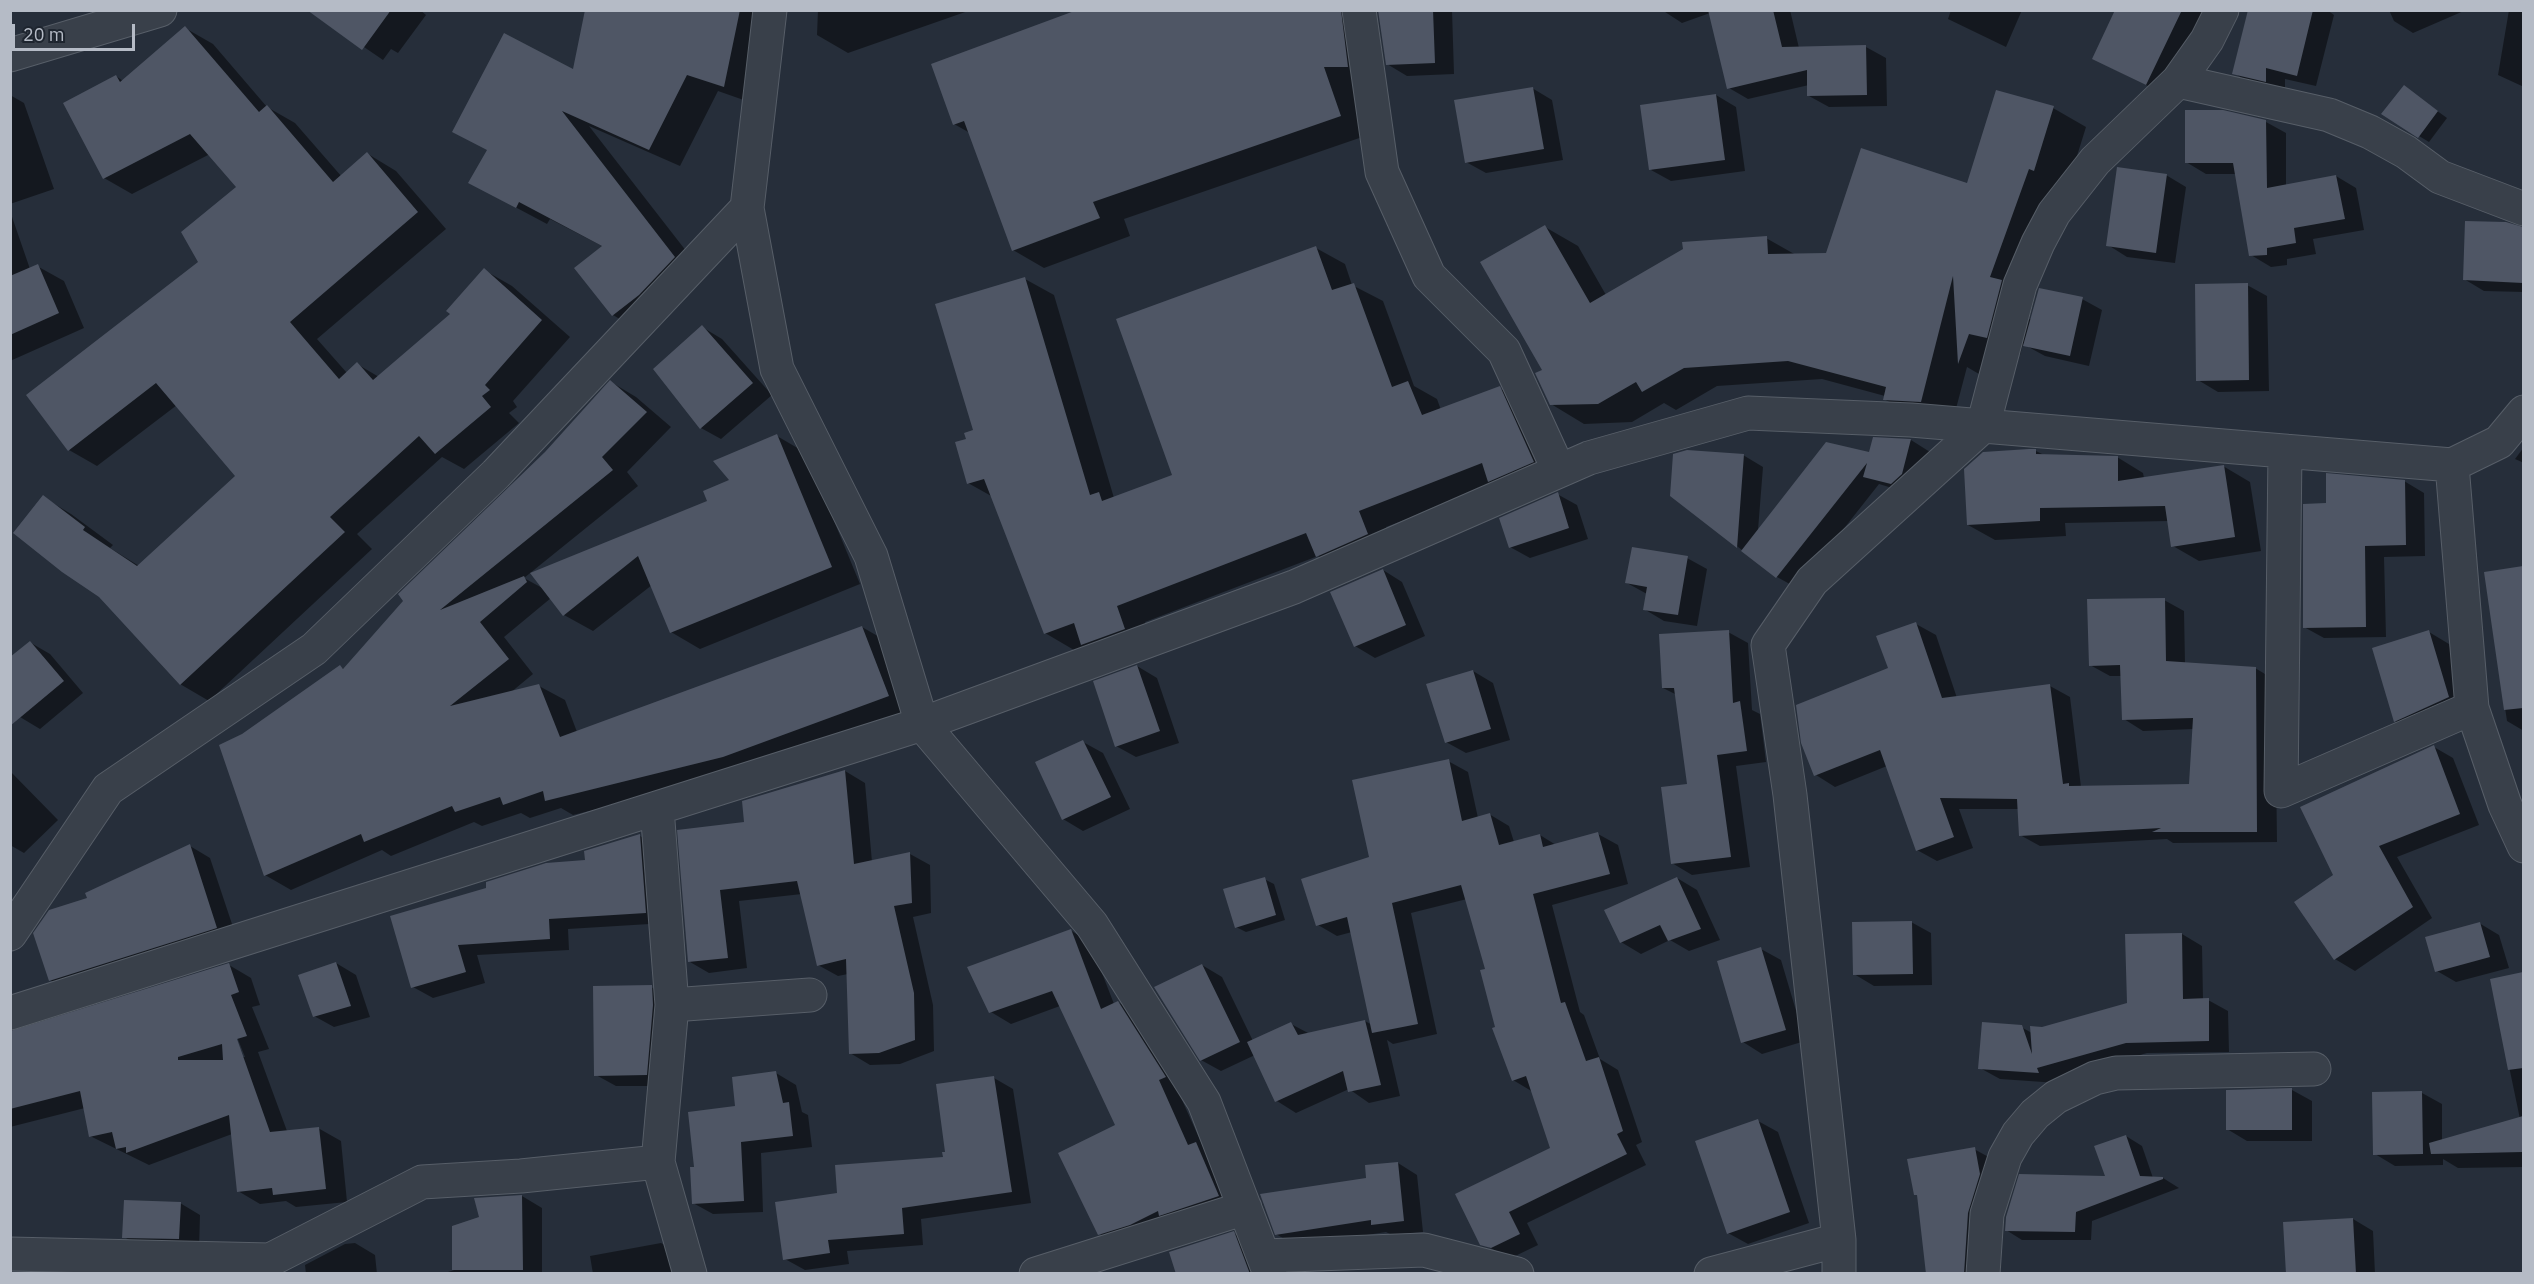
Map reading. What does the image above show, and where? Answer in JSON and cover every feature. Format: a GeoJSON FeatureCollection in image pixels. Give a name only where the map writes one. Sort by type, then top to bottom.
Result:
{"type":"FeatureCollection","features":[{"type":"Feature","properties":{"kind":"street"},"geometry":{"type":"LineString","coordinates":[[10,55],[160,10]]}},
{"type":"Feature","properties":{"kind":"street"},"geometry":{"type":"LineString","coordinates":[[770,10],[747,208],[777,369],[872,556],[922,724],[1092,925],[1204,1101],[1267,1265],[1424,1250],[1518,1274]]}},
{"type":"Feature","properties":{"kind":"street"},"geometry":{"type":"LineString","coordinates":[[1359,10],[1382,172],[1429,276],[1504,351],[1559,471]]}},
{"type":"Feature","properties":{"kind":"street"},"geometry":{"type":"LineString","coordinates":[[1839,1274],[1839,1240],[1790,795],[1768,645],[1812,581],[1983,426],[2020,285],[2043,233],[2073,186],[2095,161],[2178,81],[2206,40],[2222,10]]}},
{"type":"Feature","properties":{"kind":"street"},"geometry":{"type":"LineString","coordinates":[[2178,81],[2329,115],[2370,132],[2397,147],[2440,177],[2523,209]]}},
{"type":"Feature","properties":{"kind":"street"},"geometry":{"type":"LineString","coordinates":[[10,934],[108,789],[314,649],[496,474],[747,208]]}},
{"type":"Feature","properties":{"kind":"street"},"geometry":{"type":"LineString","coordinates":[[10,1013],[922,724],[1294,587],[1589,458],[1748,413],[1983,426],[2452,465],[2499,442],[2523,412]]}},
{"type":"Feature","properties":{"kind":"street"},"geometry":{"type":"LineString","coordinates":[[2285,451],[2281,791],[2472,708]]}},
{"type":"Feature","properties":{"kind":"street"},"geometry":{"type":"LineString","coordinates":[[2452,465],[2472,708],[2505,805],[2523,846]]}},
{"type":"Feature","properties":{"kind":"street"},"geometry":{"type":"LineString","coordinates":[[657,808],[672,1005],[658,1162],[690,1274]]}},
{"type":"Feature","properties":{"kind":"street"},"geometry":{"type":"LineString","coordinates":[[672,1005],[810,995]]}},
{"type":"Feature","properties":{"kind":"street"},"geometry":{"type":"LineString","coordinates":[[1983,1274],[1987,1214],[2005,1157],[2018,1134],[2035,1114],[2056,1097],[2095,1078],[2116,1073],[2314,1069]]}},
{"type":"Feature","properties":{"kind":"street"},"geometry":{"type":"LineString","coordinates":[[10,1254],[96,1264],[270,1260],[422,1182],[521,1176],[658,1162]]}},
{"type":"Feature","properties":{"kind":"street"},"geometry":{"type":"LineString","coordinates":[[1036,1274],[1245,1208]]}},
{"type":"Feature","properties":{"kind":"street"},"geometry":{"type":"LineString","coordinates":[[1711,1274],[1839,1240]]}},
{"type":"Feature","properties":{"kind":"building"},"geometry":{"type":"Polygon","coordinates":[[[307,10],[391,10],[362,50],[307,10]]]}},
{"type":"Feature","properties":{"kind":"building"},"geometry":{"type":"Polygon","coordinates":[[[585,10],[740,10],[724,87],[687,75],[649,150],[562,111],[675,257],[639,295],[612,316],[574,268],[602,246],[519,202],[516,208],[468,183],[487,150],[452,132],[504,33],[573,69],[585,10]]]}},
{"type":"Feature","properties":{"kind":"building"},"geometry":{"type":"Polygon","coordinates":[[[1077,10],[1341,10],[1348,67],[1324,67],[1341,116],[1093,202],[1100,218],[1012,251],[964,121],[953,125],[931,64],[1077,10]]]}},
{"type":"Feature","properties":{"kind":"building"},"geometry":{"type":"Polygon","coordinates":[[[1378,10],[1433,10],[1435,63],[1386,65],[1378,10]]]}},
{"type":"Feature","properties":{"kind":"building"},"geometry":{"type":"Polygon","coordinates":[[[1708,10],[1773,10],[1782,47],[1866,45],[1867,95],[1807,96],[1807,70],[1727,89],[1708,10]]]}},
{"type":"Feature","properties":{"kind":"building"},"geometry":{"type":"Polygon","coordinates":[[[2115,10],[2182,10],[2146,85],[2092,59],[2115,10]]]}},
{"type":"Feature","properties":{"kind":"building"},"geometry":{"type":"Polygon","coordinates":[[[2248,10],[2313,10],[2297,76],[2266,68],[2266,82],[2232,74],[2248,10]]]}},
{"type":"Feature","properties":{"kind":"building"},"geometry":{"type":"Polygon","coordinates":[[[185,26],[259,112],[267,105],[333,182],[367,152],[418,212],[290,322],[339,379],[357,362],[373,380],[450,314],[446,311],[484,268],[542,320],[485,385],[490,390],[482,396],[491,407],[435,454],[419,436],[330,517],[345,532],[180,685],[99,597],[62,572],[13,533],[43,495],[85,527],[83,530],[137,566],[235,476],[156,383],[68,451],[26,395],[198,262],[181,232],[236,187],[190,134],[103,179],[63,103],[116,75],[120,82],[185,26]]]}},
{"type":"Feature","properties":{"kind":"building"},"geometry":{"type":"Polygon","coordinates":[[[2404,85],[2438,111],[2418,138],[2381,114],[2404,85]]]}},
{"type":"Feature","properties":{"kind":"building"},"geometry":{"type":"Polygon","coordinates":[[[1533,87],[1544,149],[1465,163],[1454,100],[1533,87]]]}},
{"type":"Feature","properties":{"kind":"building"},"geometry":{"type":"Polygon","coordinates":[[[1996,90],[2054,106],[2034,171],[2029,169],[1990,277],[2002,280],[1987,338],[1969,334],[1958,364],[1953,276],[1921,402],[1883,400],[1886,387],[1788,361],[1684,368],[1642,392],[1636,382],[1598,404],[1550,405],[1535,373],[1542,370],[1480,262],[1545,225],[1590,303],[1683,249],[1682,242],[1767,236],[1768,254],[1826,253],[1861,148],[1967,183],[1996,90]]]}},
{"type":"Feature","properties":{"kind":"building"},"geometry":{"type":"Polygon","coordinates":[[[1716,94],[1725,160],[1649,170],[1640,105],[1716,94]]]}},
{"type":"Feature","properties":{"kind":"building"},"geometry":{"type":"Polygon","coordinates":[[[2185,110],[2223,110],[2266,120],[2267,188],[2336,175],[2345,219],[2294,228],[2296,243],[2267,248],[2267,255],[2249,256],[2233,163],[2185,163],[2185,110]]]}},
{"type":"Feature","properties":{"kind":"building"},"geometry":{"type":"Polygon","coordinates":[[[2117,167],[2167,174],[2156,253],[2106,246],[2117,167]]]}},
{"type":"Feature","properties":{"kind":"building"},"geometry":{"type":"Polygon","coordinates":[[[2465,221],[2506,222],[2523,227],[2523,283],[2463,280],[2465,221]]]}},
{"type":"Feature","properties":{"kind":"building"},"geometry":{"type":"Polygon","coordinates":[[[1316,246],[1332,290],[1354,283],[1392,387],[1408,381],[1422,415],[1500,386],[1534,462],[1488,482],[1482,463],[1359,511],[1368,534],[1316,557],[1306,533],[1117,606],[1125,629],[1081,645],[1074,623],[1044,634],[984,479],[967,484],[955,442],[966,439],[964,433],[973,430],[935,304],[1025,277],[1090,495],[1099,492],[1102,501],[1172,475],[1116,319],[1316,246]]]}},
{"type":"Feature","properties":{"kind":"building"},"geometry":{"type":"Polygon","coordinates":[[[38,264],[59,313],[10,335],[10,276],[38,264]]]}},
{"type":"Feature","properties":{"kind":"building"},"geometry":{"type":"Polygon","coordinates":[[[2248,283],[2249,380],[2196,381],[2195,284],[2248,283]]]}},
{"type":"Feature","properties":{"kind":"building"},"geometry":{"type":"Polygon","coordinates":[[[2039,288],[2083,297],[2070,356],[2023,346],[2039,288]]]}},
{"type":"Feature","properties":{"kind":"building"},"geometry":{"type":"Polygon","coordinates":[[[702,325],[753,383],[700,429],[653,369],[702,325]]]}},
{"type":"Feature","properties":{"kind":"building"},"geometry":{"type":"Polygon","coordinates":[[[610,380],[647,412],[602,457],[613,470],[440,610],[524,576],[527,582],[480,622],[509,659],[450,706],[539,684],[560,737],[862,626],[889,696],[723,757],[545,801],[543,791],[503,805],[500,797],[455,812],[452,806],[364,842],[361,834],[264,876],[219,745],[242,734],[340,665],[343,669],[403,601],[398,594],[545,452],[610,380]]]}},
{"type":"Feature","properties":{"kind":"building"},"geometry":{"type":"Polygon","coordinates":[[[777,434],[832,567],[670,633],[638,556],[563,616],[530,573],[707,501],[703,491],[729,480],[713,461],[777,434]]]}},
{"type":"Feature","properties":{"kind":"building"},"geometry":{"type":"Polygon","coordinates":[[[1873,437],[1911,439],[1902,474],[1891,484],[1863,477],[1867,463],[1776,578],[1741,551],[1826,442],[1869,452],[1873,437]]]}},
{"type":"Feature","properties":{"kind":"building"},"geometry":{"type":"Polygon","coordinates":[[[2036,449],[2036,454],[2118,456],[2118,481],[2224,465],[2235,537],[2171,547],[2165,506],[2040,508],[2040,521],[1967,525],[1964,469],[1983,452],[2036,449]]]}},
{"type":"Feature","properties":{"kind":"building"},"geometry":{"type":"Polygon","coordinates":[[[1687,450],[1744,454],[1737,548],[1670,496],[1673,454],[1687,450]]]}},
{"type":"Feature","properties":{"kind":"building"},"geometry":{"type":"Polygon","coordinates":[[[2326,473],[2405,480],[2406,545],[2365,546],[2366,627],[2303,628],[2303,504],[2326,503],[2326,473]]]}},
{"type":"Feature","properties":{"kind":"building"},"geometry":{"type":"Polygon","coordinates":[[[1558,492],[1569,528],[1509,548],[1499,518],[1558,492]]]}},
{"type":"Feature","properties":{"kind":"building"},"geometry":{"type":"Polygon","coordinates":[[[1632,547],[1688,556],[1678,615],[1643,610],[1647,587],[1625,583],[1632,547]]]}},
{"type":"Feature","properties":{"kind":"building"},"geometry":{"type":"Polygon","coordinates":[[[2523,566],[2523,708],[2504,710],[2484,572],[2523,566]]]}},
{"type":"Feature","properties":{"kind":"building"},"geometry":{"type":"Polygon","coordinates":[[[1383,569],[1406,625],[1354,647],[1330,592],[1383,569]]]}},
{"type":"Feature","properties":{"kind":"building"},"geometry":{"type":"Polygon","coordinates":[[[2165,598],[2166,661],[2256,667],[2257,832],[2152,832],[2161,828],[2019,836],[2017,799],[1940,798],[1954,837],[1916,851],[1880,750],[1814,776],[1801,743],[1796,705],[1888,668],[1876,636],[1916,622],[1942,698],[2050,684],[2063,784],[2069,783],[2069,786],[2189,784],[2193,718],[2122,720],[2120,665],[2089,666],[2087,599],[2165,598]]]}},
{"type":"Feature","properties":{"kind":"building"},"geometry":{"type":"Polygon","coordinates":[[[1729,630],[1733,703],[1740,701],[1747,751],[1717,755],[1731,857],[1671,864],[1661,787],[1687,784],[1674,688],[1662,688],[1659,634],[1729,630]]]}},
{"type":"Feature","properties":{"kind":"building"},"geometry":{"type":"Polygon","coordinates":[[[2429,630],[2449,697],[2394,722],[2372,648],[2429,630]]]}},
{"type":"Feature","properties":{"kind":"building"},"geometry":{"type":"Polygon","coordinates":[[[30,641],[64,681],[10,726],[10,657],[30,641]]]}},
{"type":"Feature","properties":{"kind":"building"},"geometry":{"type":"Polygon","coordinates":[[[1137,665],[1160,731],[1115,747],[1093,681],[1137,665]]]}},
{"type":"Feature","properties":{"kind":"building"},"geometry":{"type":"Polygon","coordinates":[[[1473,670],[1491,729],[1445,743],[1426,684],[1473,670]]]}},
{"type":"Feature","properties":{"kind":"building"},"geometry":{"type":"Polygon","coordinates":[[[1083,740],[1111,797],[1062,820],[1035,762],[1083,740]]]}},
{"type":"Feature","properties":{"kind":"building"},"geometry":{"type":"Polygon","coordinates":[[[2434,745],[2460,814],[2379,846],[2413,907],[2334,960],[2294,902],[2333,875],[2300,807],[2434,745]]]}},
{"type":"Feature","properties":{"kind":"building"},"geometry":{"type":"Polygon","coordinates":[[[1449,759],[1462,821],[1490,813],[1499,845],[1540,834],[1543,847],[1598,832],[1610,874],[1533,894],[1561,1003],[1565,1002],[1586,1061],[1599,1057],[1623,1131],[1617,1134],[1627,1154],[1509,1212],[1520,1234],[1491,1248],[1480,1245],[1455,1194],[1550,1148],[1526,1076],[1512,1081],[1492,1028],[1495,1027],[1480,970],[1485,969],[1461,885],[1392,903],[1418,1024],[1372,1033],[1347,917],[1316,926],[1301,879],[1369,857],[1352,780],[1449,759]]]}},
{"type":"Feature","properties":{"kind":"building"},"geometry":{"type":"Polygon","coordinates":[[[845,770],[854,864],[910,852],[912,903],[894,906],[914,993],[915,1040],[879,1053],[849,1054],[846,959],[817,966],[797,881],[720,890],[728,958],[688,962],[677,830],[744,822],[742,801],[845,770]]]}},
{"type":"Feature","properties":{"kind":"building"},"geometry":{"type":"Polygon","coordinates":[[[640,834],[646,913],[549,919],[550,939],[458,945],[466,972],[411,988],[390,916],[486,888],[486,882],[546,863],[585,860],[584,851],[640,834]]]}},
{"type":"Feature","properties":{"kind":"building"},"geometry":{"type":"Polygon","coordinates":[[[190,844],[217,928],[49,981],[33,933],[49,910],[87,898],[85,893],[190,844]]]}},
{"type":"Feature","properties":{"kind":"building"},"geometry":{"type":"Polygon","coordinates":[[[1265,877],[1276,915],[1235,928],[1223,889],[1265,877]]]}},
{"type":"Feature","properties":{"kind":"building"},"geometry":{"type":"Polygon","coordinates":[[[1677,877],[1701,929],[1668,941],[1660,925],[1620,943],[1604,910],[1677,877]]]}},
{"type":"Feature","properties":{"kind":"building"},"geometry":{"type":"Polygon","coordinates":[[[1912,921],[1913,974],[1853,975],[1852,922],[1912,921]]]}},
{"type":"Feature","properties":{"kind":"building"},"geometry":{"type":"Polygon","coordinates":[[[2480,922],[2490,957],[2435,972],[2425,937],[2480,922]]]}},
{"type":"Feature","properties":{"kind":"building"},"geometry":{"type":"Polygon","coordinates":[[[1071,929],[1101,1009],[1118,1001],[1166,1077],[1159,1080],[1188,1145],[1196,1142],[1219,1196],[1159,1216],[1158,1211],[1130,1225],[1098,1235],[1058,1153],[1115,1125],[1052,991],[989,1013],[967,967],[1071,929]]]}},
{"type":"Feature","properties":{"kind":"building"},"geometry":{"type":"Polygon","coordinates":[[[2182,933],[2183,999],[2209,998],[2209,1041],[2126,1043],[2037,1068],[2039,1073],[1978,1069],[1982,1022],[2022,1025],[2032,1054],[2030,1026],[2042,1027],[2127,1003],[2125,934],[2182,933]]]}},
{"type":"Feature","properties":{"kind":"building"},"geometry":{"type":"Polygon","coordinates":[[[1761,947],[1786,1030],[1741,1043],[1717,961],[1761,947]]]}},
{"type":"Feature","properties":{"kind":"building"},"geometry":{"type":"Polygon","coordinates":[[[336,962],[351,1006],[313,1017],[298,975],[336,962]]]}},
{"type":"Feature","properties":{"kind":"building"},"geometry":{"type":"Polygon","coordinates":[[[229,963],[239,992],[231,995],[247,1036],[237,1039],[270,1132],[319,1127],[326,1189],[273,1195],[272,1188],[237,1192],[229,1115],[126,1153],[126,1147],[116,1149],[112,1132],[89,1137],[80,1091],[10,1109],[10,1031],[229,963]],[[222,1044],[178,1057],[178,1060],[223,1060],[222,1044]]]}},
{"type":"Feature","properties":{"kind":"building"},"geometry":{"type":"Polygon","coordinates":[[[1202,964],[1240,1042],[1200,1061],[1154,987],[1202,964]]]}},
{"type":"Feature","properties":{"kind":"building"},"geometry":{"type":"Polygon","coordinates":[[[2523,972],[2523,1068],[2508,1070],[2490,979],[2523,972]]]}},
{"type":"Feature","properties":{"kind":"building"},"geometry":{"type":"Polygon","coordinates":[[[652,985],[653,1005],[647,1075],[594,1076],[593,986],[652,985]]]}},
{"type":"Feature","properties":{"kind":"building"},"geometry":{"type":"Polygon","coordinates":[[[1365,1020],[1381,1085],[1348,1092],[1343,1071],[1275,1102],[1247,1042],[1291,1022],[1298,1035],[1365,1020]]]}},
{"type":"Feature","properties":{"kind":"building"},"geometry":{"type":"Polygon","coordinates":[[[776,1071],[783,1103],[789,1102],[793,1136],[741,1142],[744,1201],[692,1204],[690,1167],[694,1167],[688,1112],[735,1106],[732,1077],[776,1071]]]}},
{"type":"Feature","properties":{"kind":"building"},"geometry":{"type":"Polygon","coordinates":[[[994,1076],[1012,1192],[902,1208],[904,1234],[828,1240],[830,1253],[783,1260],[775,1202],[837,1193],[835,1165],[943,1157],[942,1152],[945,1152],[936,1084],[994,1076]]]}},
{"type":"Feature","properties":{"kind":"building"},"geometry":{"type":"Polygon","coordinates":[[[2292,1088],[2292,1130],[2226,1130],[2226,1090],[2292,1088]]]}},
{"type":"Feature","properties":{"kind":"building"},"geometry":{"type":"Polygon","coordinates":[[[2422,1091],[2423,1154],[2373,1155],[2372,1092],[2422,1091]]]}},
{"type":"Feature","properties":{"kind":"building"},"geometry":{"type":"Polygon","coordinates":[[[2523,1116],[2523,1152],[2431,1154],[2429,1143],[2523,1116]]]}},
{"type":"Feature","properties":{"kind":"building"},"geometry":{"type":"Polygon","coordinates":[[[1758,1119],[1790,1212],[1727,1234],[1695,1141],[1758,1119]]]}},
{"type":"Feature","properties":{"kind":"building"},"geometry":{"type":"Polygon","coordinates":[[[2126,1135],[2140,1176],[2163,1177],[2163,1179],[2076,1212],[2075,1232],[2005,1231],[2006,1217],[2019,1174],[2105,1176],[2094,1146],[2126,1135]]]}},
{"type":"Feature","properties":{"kind":"building"},"geometry":{"type":"Polygon","coordinates":[[[1975,1147],[1980,1174],[1968,1213],[1964,1274],[1926,1274],[1917,1195],[1914,1195],[1907,1159],[1975,1147]]]}},
{"type":"Feature","properties":{"kind":"building"},"geometry":{"type":"Polygon","coordinates":[[[1398,1162],[1404,1221],[1371,1225],[1371,1220],[1275,1235],[1260,1194],[1366,1178],[1365,1165],[1398,1162]]]}},
{"type":"Feature","properties":{"kind":"building"},"geometry":{"type":"Polygon","coordinates":[[[522,1195],[523,1270],[452,1270],[452,1226],[479,1217],[474,1198],[522,1195]]]}},
{"type":"Feature","properties":{"kind":"building"},"geometry":{"type":"Polygon","coordinates":[[[124,1200],[181,1202],[179,1239],[122,1238],[124,1200]]]}},
{"type":"Feature","properties":{"kind":"building"},"geometry":{"type":"Polygon","coordinates":[[[2353,1218],[2356,1274],[2286,1274],[2283,1222],[2353,1218]]]}},
{"type":"Feature","properties":{"kind":"building"},"geometry":{"type":"Polygon","coordinates":[[[1234,1231],[1250,1274],[1176,1274],[1169,1252],[1234,1231]]]}}]}
